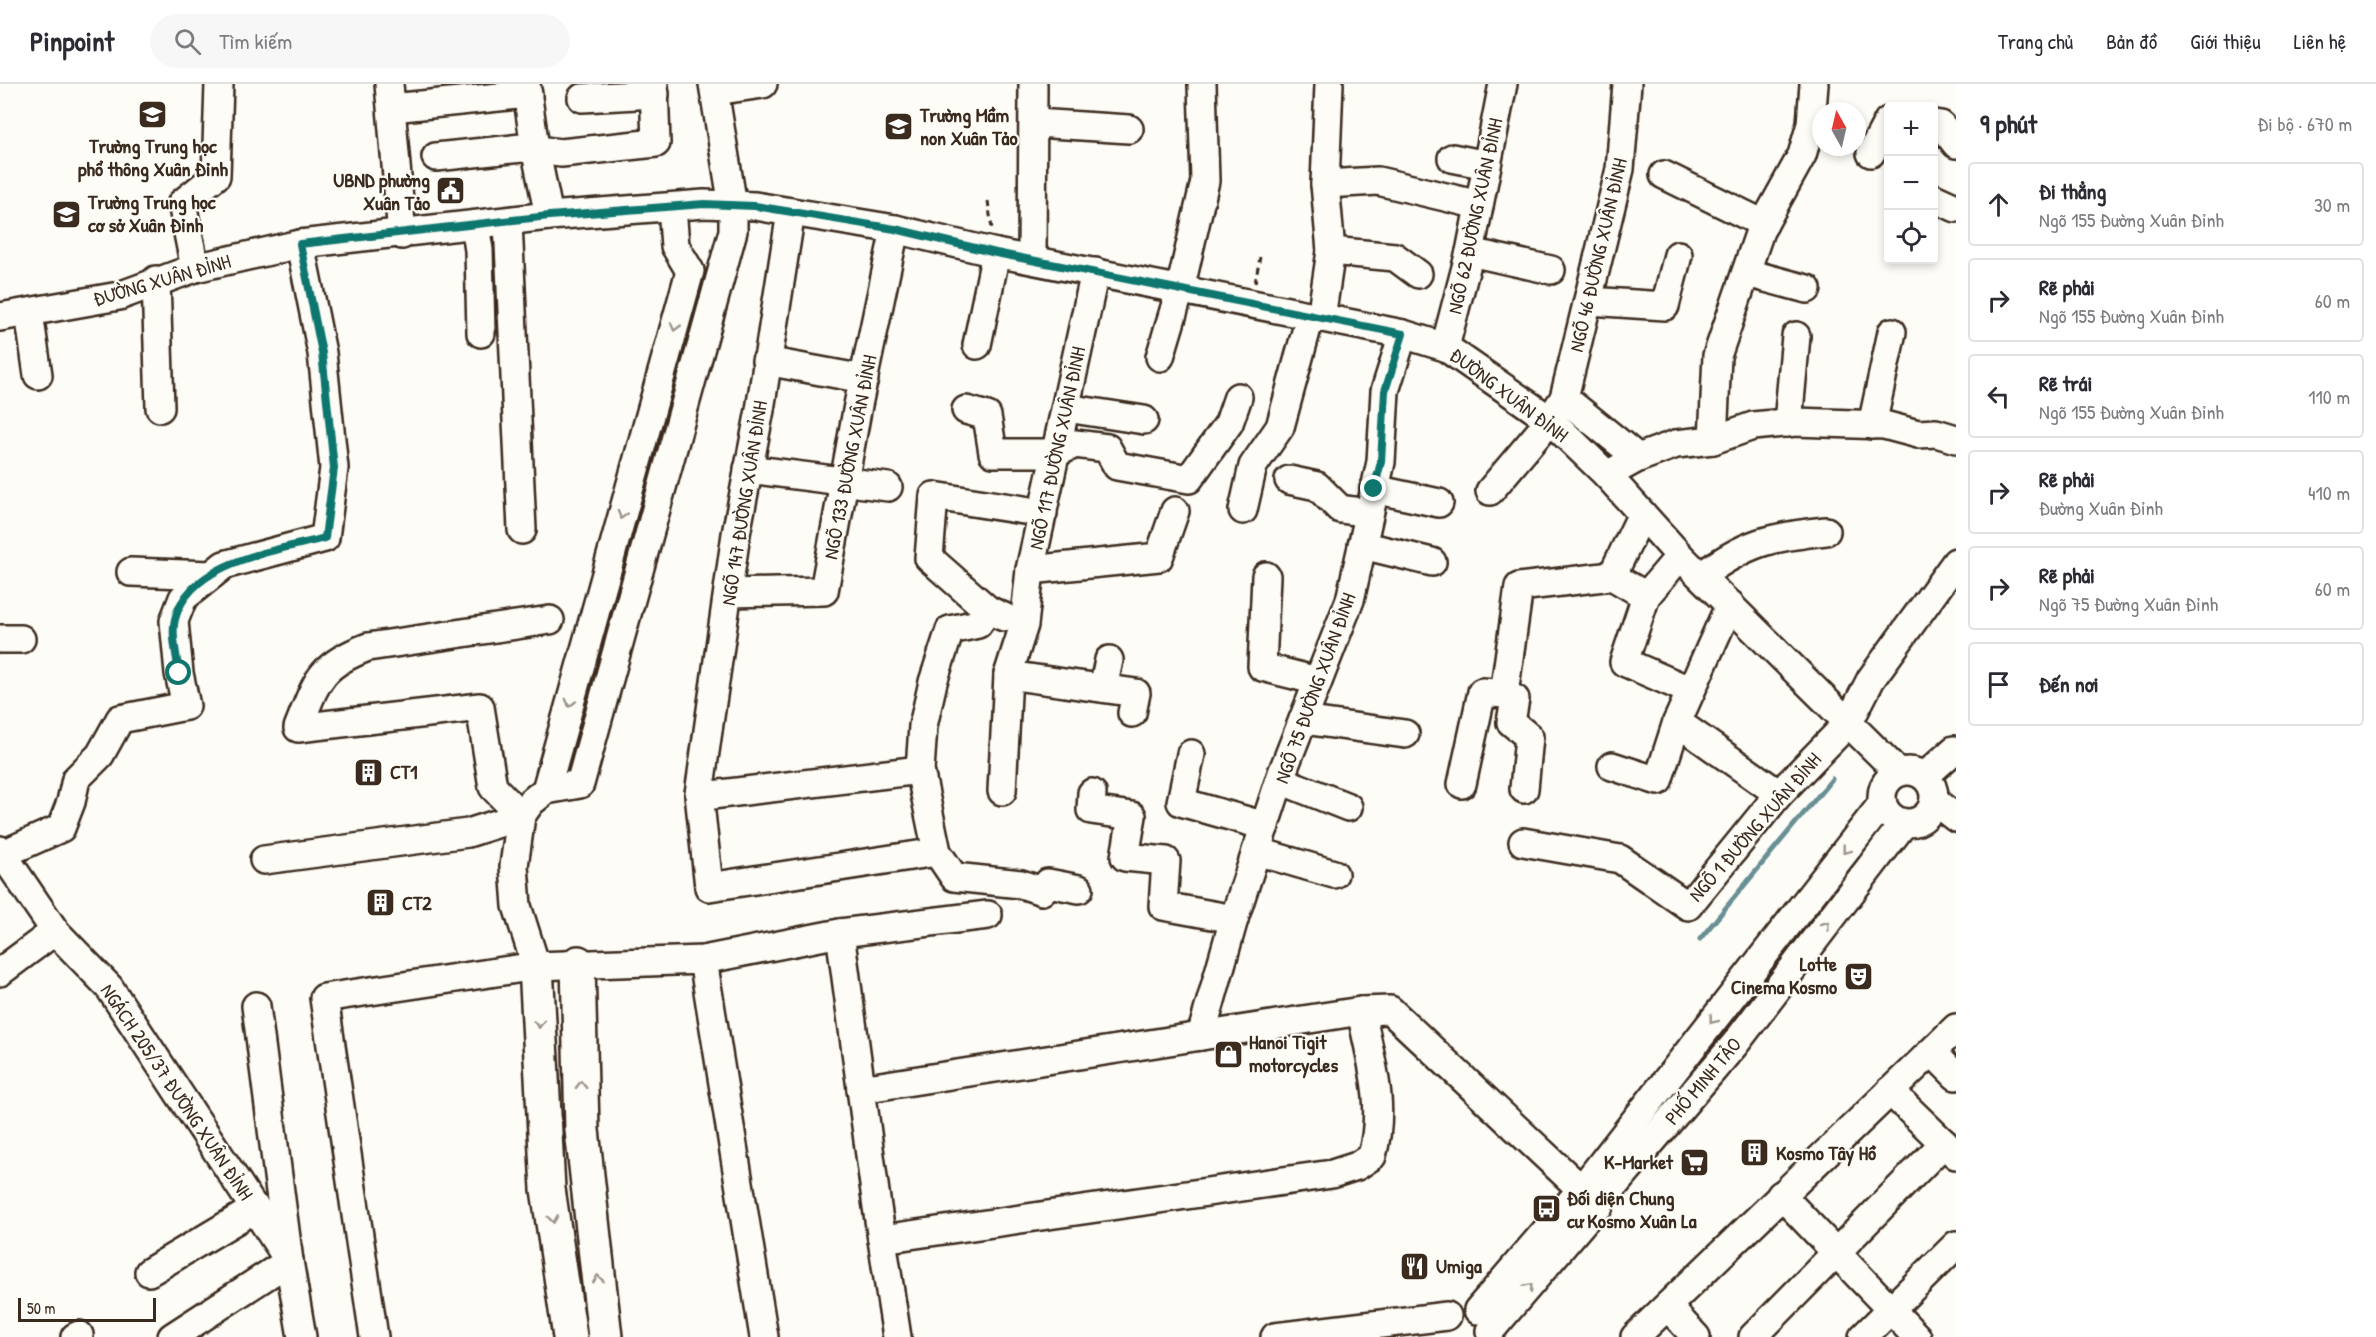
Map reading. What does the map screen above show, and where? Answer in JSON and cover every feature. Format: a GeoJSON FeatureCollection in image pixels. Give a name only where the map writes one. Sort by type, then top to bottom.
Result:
{"type":"FeatureCollection","features":[{"type":"Feature","properties":{"kind":"main road"},"geometry":{"type":"LineString","coordinates":[[578,963],[582,1130],[605,1337]]}},
{"type":"Feature","properties":{"kind":"main road"},"geometry":{"type":"LineString","coordinates":[[536,966],[548,1189],[570,1337]]}},
{"type":"Feature","properties":{"kind":"street"},"geometry":{"type":"LineString","coordinates":[[195,268],[182,203],[216,176],[219,84]]}},
{"type":"Feature","properties":{"kind":"street"},"geometry":{"type":"LineString","coordinates":[[536,966],[517,906],[514,866],[520,816],[531,802],[546,790],[580,784],[733,231],[733,206],[714,88],[763,84]]}},
{"type":"Feature","properties":{"kind":"street"},"geometry":{"type":"LineString","coordinates":[[1032,259],[1035,123],[1033,84]]}},
{"type":"Feature","properties":{"kind":"street"},"geometry":{"type":"LineString","coordinates":[[1160,357],[1180,290],[1205,181],[1202,84]]}},
{"type":"Feature","properties":{"kind":"street"},"geometry":{"type":"LineString","coordinates":[[1243,510],[1253,466],[1280,426],[1315,317],[1331,251],[1325,184],[1329,84]]}},
{"type":"Feature","properties":{"kind":"street","name":"NGÕ 62 ĐƯỜNG XUÂN ĐỈNH"},"geometry":{"type":"LineString","coordinates":[[1445,347],[1470,252],[1503,84]]}},
{"type":"Feature","properties":{"kind":"street","name":"NGÕ 46 ĐƯỜNG XUÂN ĐỈNH"},"geometry":{"type":"LineString","coordinates":[[1557,409],[1589,301],[1620,169],[1627,84]]}},
{"type":"Feature","properties":{"kind":"street"},"geometry":{"type":"LineString","coordinates":[[1814,84],[1815,102]]}},
{"type":"Feature","properties":{"kind":"street"},"geometry":{"type":"LineString","coordinates":[[402,235],[390,96],[527,89],[535,148],[549,216]]}},
{"type":"Feature","properties":{"kind":"street"},"geometry":{"type":"LineString","coordinates":[[436,157],[535,148],[561,153],[656,143],[655,89],[582,98]]}},
{"type":"Feature","properties":{"kind":"street"},"geometry":{"type":"LineString","coordinates":[[1035,123],[1129,129]]}},
{"type":"Feature","properties":{"kind":"street"},"geometry":{"type":"LineString","coordinates":[[1938,125],[1941,125],[1955,143]]}},
{"type":"Feature","properties":{"kind":"street"},"geometry":{"type":"LineString","coordinates":[[1872,152],[1884,130]]}},
{"type":"Feature","properties":{"kind":"street"},"geometry":{"type":"LineString","coordinates":[[1713,440],[1717,356],[1764,224],[1812,135]]}},
{"type":"Feature","properties":{"kind":"street"},"geometry":{"type":"LineString","coordinates":[[1452,158],[1488,165]]}},
{"type":"Feature","properties":{"kind":"street"},"geometry":{"type":"LineString","coordinates":[[1664,176],[1764,224]]}},
{"type":"Feature","properties":{"kind":"street"},"geometry":{"type":"LineString","coordinates":[[1325,184],[1378,181],[1479,205]]}},
{"type":"Feature","properties":{"kind":"street"},"geometry":{"type":"LineString","coordinates":[[1938,200],[1956,208]]}},
{"type":"Feature","properties":{"kind":"street","name":"ĐƯỜNG XUÂN ĐỈNH"},"geometry":{"type":"LineString","coordinates":[[0,317],[120,296],[156,280],[195,268],[300,244],[402,235],[549,216],[704,204],[791,212],[895,229],[996,253],[1403,334],[1445,347],[1557,409],[1607,475],[1680,556],[1898,772]]}},
{"type":"Feature","properties":{"kind":"street"},"geometry":{"type":"LineString","coordinates":[[546,790],[690,271],[675,246],[672,207]]}},
{"type":"Feature","properties":{"kind":"street","name":"NGÕ 147 ĐƯỜNG XUÂN ĐỈNH"},"geometry":{"type":"LineString","coordinates":[[791,212],[736,534],[699,794],[709,887],[937,852]]}},
{"type":"Feature","properties":{"kind":"street"},"geometry":{"type":"LineString","coordinates":[[508,222],[522,530]]}},
{"type":"Feature","properties":{"kind":"street"},"geometry":{"type":"LineString","coordinates":[[474,225],[479,250],[482,333]]}},
{"type":"Feature","properties":{"kind":"street","name":"NGÕ 133 ĐƯỜNG XUÂN ĐỈNH"},"geometry":{"type":"LineString","coordinates":[[729,593],[824,591],[895,229]]}},
{"type":"Feature","properties":{"kind":"street"},"geometry":{"type":"LineString","coordinates":[[1,852],[61,828],[71,802],[76,779],[100,755],[120,718],[186,706],[179,673],[174,621],[183,598],[224,564],[325,538],[334,468],[322,353],[300,244]]}},
{"type":"Feature","properties":{"kind":"street"},"geometry":{"type":"LineString","coordinates":[[1331,251],[1395,257],[1418,274]]}},
{"type":"Feature","properties":{"kind":"street"},"geometry":{"type":"LineString","coordinates":[[1470,252],[1551,270]]}},
{"type":"Feature","properties":{"kind":"street"},"geometry":{"type":"LineString","coordinates":[[977,345],[996,253]]}},
{"type":"Feature","properties":{"kind":"street"},"geometry":{"type":"LineString","coordinates":[[1589,301],[1665,306],[1678,255]]}},
{"type":"Feature","properties":{"kind":"street","name":"NGÕ 117 ĐƯỜNG XUÂN ĐỈNH"},"geometry":{"type":"LineString","coordinates":[[1002,791],[1008,675],[1024,625],[1030,570],[1095,272]]}},
{"type":"Feature","properties":{"kind":"street"},"geometry":{"type":"LineString","coordinates":[[1747,273],[1808,289]]}},
{"type":"Feature","properties":{"kind":"street"},"geometry":{"type":"LineString","coordinates":[[156,280],[160,408]]}},
{"type":"Feature","properties":{"kind":"street"},"geometry":{"type":"LineString","coordinates":[[28,313],[38,375]]}},
{"type":"Feature","properties":{"kind":"street"},"geometry":{"type":"LineString","coordinates":[[1872,425],[1892,332]]}},
{"type":"Feature","properties":{"kind":"street","name":"NGÕ 75 ĐƯỜNG XUÂN ĐỈNH"},"geometry":{"type":"LineString","coordinates":[[1201,1036],[1234,919],[1280,780],[1350,600],[1381,462],[1385,391],[1403,334]]}},
{"type":"Feature","properties":{"kind":"street"},"geometry":{"type":"LineString","coordinates":[[1788,423],[1796,336]]}},
{"type":"Feature","properties":{"kind":"street"},"geometry":{"type":"LineString","coordinates":[[766,361],[864,379]]}},
{"type":"Feature","properties":{"kind":"street"},"geometry":{"type":"LineString","coordinates":[[966,410],[987,416],[993,453],[1056,453],[1074,444],[1107,448],[1117,466],[1189,479],[1229,423],[1238,397]]}},
{"type":"Feature","properties":{"kind":"street"},"geometry":{"type":"LineString","coordinates":[[1066,408],[1144,420]]}},
{"type":"Feature","properties":{"kind":"street"},"geometry":{"type":"LineString","coordinates":[[1490,491],[1557,409],[1638,459]]}},
{"type":"Feature","properties":{"kind":"street"},"geometry":{"type":"LineString","coordinates":[[1607,475],[1638,459],[1676,444],[1713,440],[1753,426],[1788,423],[1884,425],[1918,434],[1936,433],[1956,438]]}},
{"type":"Feature","properties":{"kind":"street"},"geometry":{"type":"LineString","coordinates":[[748,469],[888,487]]}},
{"type":"Feature","properties":{"kind":"street"},"geometry":{"type":"LineString","coordinates":[[1289,480],[1317,486],[1340,509],[1372,501],[1439,503]]}},
{"type":"Feature","properties":{"kind":"street"},"geometry":{"type":"LineString","coordinates":[[1024,625],[988,610],[929,558],[934,496],[1043,513]]}},
{"type":"Feature","properties":{"kind":"street"},"geometry":{"type":"LineString","coordinates":[[1030,570],[1159,557],[1175,511]]}},
{"type":"Feature","properties":{"kind":"street"},"geometry":{"type":"LineString","coordinates":[[1612,576],[1641,514]]}},
{"type":"Feature","properties":{"kind":"street"},"geometry":{"type":"LineString","coordinates":[[1701,576],[1731,553],[1776,536],[1826,531]]}},
{"type":"Feature","properties":{"kind":"street"},"geometry":{"type":"LineString","coordinates":[[1362,545],[1432,562]]}},
{"type":"Feature","properties":{"kind":"street"},"geometry":{"type":"LineString","coordinates":[[1680,556],[1646,596],[1624,662],[1691,691]]}},
{"type":"Feature","properties":{"kind":"street","name":"NGÕ 1 ĐƯỜNG XUÂN ĐỈNH"},"geometry":{"type":"LineString","coordinates":[[1523,842],[1620,859],[1688,906],[1779,794],[1849,722],[1871,679],[1956,562]]}},
{"type":"Feature","properties":{"kind":"street"},"geometry":{"type":"LineString","coordinates":[[130,572],[211,575]]}},
{"type":"Feature","properties":{"kind":"street"},"geometry":{"type":"LineString","coordinates":[[1266,576],[1262,667],[1318,681]]}},
{"type":"Feature","properties":{"kind":"street"},"geometry":{"type":"LineString","coordinates":[[1504,694],[1519,587],[1612,576],[1646,596]]}},
{"type":"Feature","properties":{"kind":"street"},"geometry":{"type":"LineString","coordinates":[[1612,766],[1658,781],[1677,722],[1730,604]]}},
{"type":"Feature","properties":{"kind":"street"},"geometry":{"type":"LineString","coordinates":[[950,920],[954,877],[937,852],[920,770],[923,726],[933,682],[950,630],[978,624],[988,610]]}},
{"type":"Feature","properties":{"kind":"street"},"geometry":{"type":"LineString","coordinates":[[520,816],[493,786],[480,707],[298,728],[319,676],[344,656],[368,647],[550,620]]}},
{"type":"Feature","properties":{"kind":"street"},"geometry":{"type":"LineString","coordinates":[[1103,688],[1109,660]]}},
{"type":"Feature","properties":{"kind":"street"},"geometry":{"type":"LineString","coordinates":[[1008,675],[1136,693],[1132,713]]}},
{"type":"Feature","properties":{"kind":"street"},"geometry":{"type":"LineString","coordinates":[[1462,784],[1482,692],[1504,694],[1515,699],[1511,722],[1529,737],[1524,789]]}},
{"type":"Feature","properties":{"kind":"street"},"geometry":{"type":"LineString","coordinates":[[1303,720],[1405,734]]}},
{"type":"Feature","properties":{"kind":"street"},"geometry":{"type":"LineString","coordinates":[[1677,722],[1779,794]]}},
{"type":"Feature","properties":{"kind":"street"},"geometry":{"type":"LineString","coordinates":[[1955,751],[1929,789],[1928,814],[1922,819],[1904,823],[1888,814],[1882,804],[1882,790],[1885,783],[1898,772],[1915,771],[1929,789],[1956,818]]}},
{"type":"Feature","properties":{"kind":"street"},"geometry":{"type":"LineString","coordinates":[[1191,754],[1181,802],[1334,874]]}},
{"type":"Feature","properties":{"kind":"street"},"geometry":{"type":"LineString","coordinates":[[699,794],[712,795],[920,770]]}},
{"type":"Feature","properties":{"kind":"street"},"geometry":{"type":"LineString","coordinates":[[1280,780],[1347,807]]}},
{"type":"Feature","properties":{"kind":"street"},"geometry":{"type":"LineString","coordinates":[[1092,793],[1091,810],[1132,816],[1125,857],[1166,861],[1163,906],[1234,919]]}},
{"type":"Feature","properties":{"kind":"street","name":"PHỐ MINH TẢO"},"geometry":{"type":"LineString","coordinates":[[1486,1326],[1590,1199],[1882,804]]}},
{"type":"Feature","properties":{"kind":"street"},"geometry":{"type":"LineString","coordinates":[[264,860],[468,833],[520,816]]}},
{"type":"Feature","properties":{"kind":"street","name":"PHỐ MINH TẢO"},"geometry":{"type":"LineString","coordinates":[[1590,1199],[1735,1044],[1904,823]]}},
{"type":"Feature","properties":{"kind":"street","name":"NGÁCH 205/37 ĐƯỜNG XUÂN ĐỈNH"},"geometry":{"type":"LineString","coordinates":[[1,852],[55,931],[109,987],[289,1261]]}},
{"type":"Feature","properties":{"kind":"street"},"geometry":{"type":"LineString","coordinates":[[954,877],[1021,884],[1042,891],[1048,883],[1079,889]]}},
{"type":"Feature","properties":{"kind":"street"},"geometry":{"type":"LineString","coordinates":[[374,1337],[324,998],[536,966],[703,960],[840,933],[988,915]]}},
{"type":"Feature","properties":{"kind":"street"},"geometry":{"type":"LineString","coordinates":[[0,972],[55,931]]}},
{"type":"Feature","properties":{"kind":"street"},"geometry":{"type":"LineString","coordinates":[[840,933],[897,1337]]}},
{"type":"Feature","properties":{"kind":"street"},"geometry":{"type":"LineString","coordinates":[[703,960],[764,1337]]}},
{"type":"Feature","properties":{"kind":"street"},"geometry":{"type":"LineString","coordinates":[[256,1006],[289,1261],[302,1337]]}},
{"type":"Feature","properties":{"kind":"street"},"geometry":{"type":"LineString","coordinates":[[861,1089],[1361,1011],[1390,1010],[1590,1199]]}},
{"type":"Feature","properties":{"kind":"street"},"geometry":{"type":"LineString","coordinates":[[882,1239],[1332,1174],[1357,1166],[1372,1156],[1378,1133],[1380,1107],[1361,1011]]}},
{"type":"Feature","properties":{"kind":"street"},"geometry":{"type":"LineString","coordinates":[[1635,1337],[1956,1028]]}},
{"type":"Feature","properties":{"kind":"street"},"geometry":{"type":"LineString","coordinates":[[1932,1052],[1956,1076]]}},
{"type":"Feature","properties":{"kind":"street"},"geometry":{"type":"LineString","coordinates":[[1753,1337],[1836,1250],[1950,1149],[1890,1091]]}},
{"type":"Feature","properties":{"kind":"street"},"geometry":{"type":"LineString","coordinates":[[1781,1195],[1917,1337]]}},
{"type":"Feature","properties":{"kind":"street"},"geometry":{"type":"LineString","coordinates":[[149,1272],[256,1208]]}},
{"type":"Feature","properties":{"kind":"street"},"geometry":{"type":"LineString","coordinates":[[1863,1337],[1956,1245]]}},
{"type":"Feature","properties":{"kind":"street"},"geometry":{"type":"LineString","coordinates":[[172,1337],[289,1261]]}},
{"type":"Feature","properties":{"kind":"street"},"geometry":{"type":"LineString","coordinates":[[1275,1337],[1445,1326],[1463,1307],[1486,1326]]}},
{"type":"Feature","properties":{"kind":"street"},"geometry":{"type":"LineString","coordinates":[[1668,1307],[1696,1337]]}},
{"type":"Feature","properties":{"kind":"waterway"},"geometry":{"type":"LineString","coordinates":[[1700,939],[1832,779]]}},
{"type":"Feature","properties":{"kind":"place","name":"Trường Trung học phổ thông Xuân Đỉnh"},"geometry":{"type":"Point","coordinates":[153,115]}},
{"type":"Feature","properties":{"kind":"place","name":"Trường Mầm non Xuân Tảo"},"geometry":{"type":"Point","coordinates":[899,126]}},
{"type":"Feature","properties":{"kind":"place","name":"UBND phường Xuân Tảo"},"geometry":{"type":"Point","coordinates":[451,191]}},
{"type":"Feature","properties":{"kind":"place","name":"Trường Trung học cơ sở Xuân Đỉnh"},"geometry":{"type":"Point","coordinates":[67,214]}},
{"type":"Feature","properties":{"kind":"place","name":"CT1"},"geometry":{"type":"Point","coordinates":[369,772]}},
{"type":"Feature","properties":{"kind":"place","name":"CT2"},"geometry":{"type":"Point","coordinates":[381,903]}},
{"type":"Feature","properties":{"kind":"place","name":"Lotte Cinema Kosmo"},"geometry":{"type":"Point","coordinates":[1858,976]}},
{"type":"Feature","properties":{"kind":"place","name":"Hanoi Tigit motorcycles"},"geometry":{"type":"Point","coordinates":[1228,1054]}},
{"type":"Feature","properties":{"kind":"place","name":"Kosmo Tây Hồ"},"geometry":{"type":"Point","coordinates":[1755,1153]}},
{"type":"Feature","properties":{"kind":"place","name":"K-Market"},"geometry":{"type":"Point","coordinates":[1694,1162]}},
{"type":"Feature","properties":{"kind":"place","name":"Đối diện Chung cư Kosmo Xuân La"},"geometry":{"type":"Point","coordinates":[1546,1209]}},
{"type":"Feature","properties":{"kind":"place","name":"Umiga"},"geometry":{"type":"Point","coordinates":[1415,1266]}},
{"type":"Feature","properties":{"kind":"route"},"geometry":{"type":"LineString","coordinates":[[179,673],[174,621],[183,598],[224,564],[325,538],[334,468],[322,353],[308,273],[300,244],[402,235],[549,216],[704,204],[755,206],[895,229],[996,253],[1403,334],[1385,391],[1381,462],[1374,489]]}}]}
